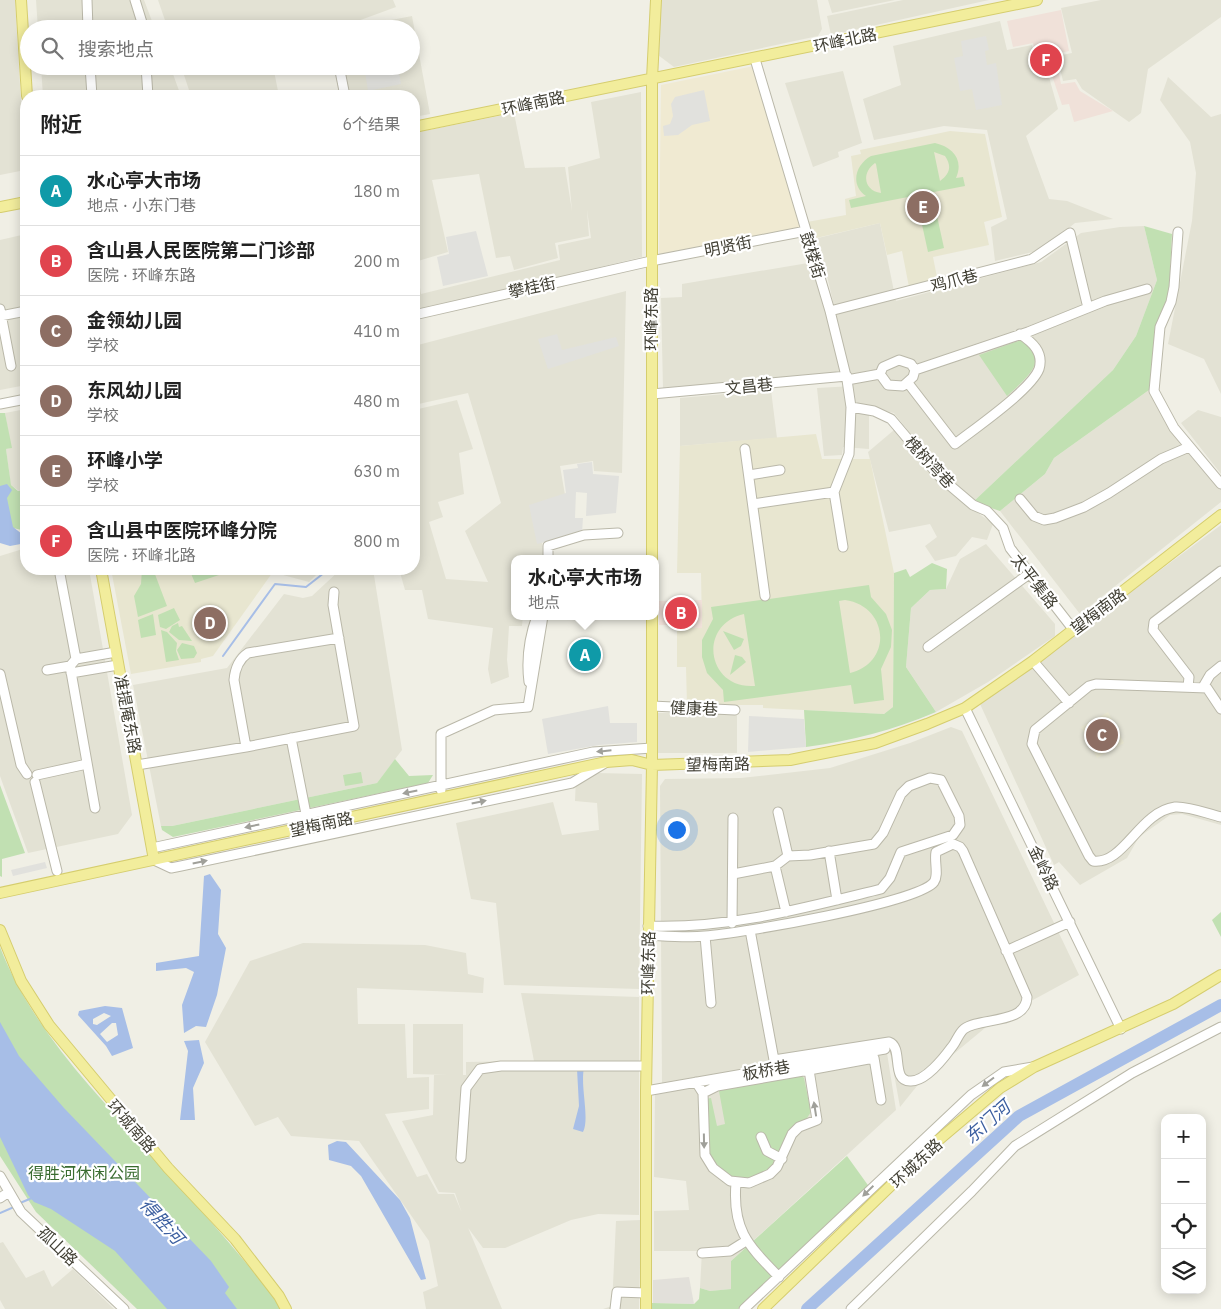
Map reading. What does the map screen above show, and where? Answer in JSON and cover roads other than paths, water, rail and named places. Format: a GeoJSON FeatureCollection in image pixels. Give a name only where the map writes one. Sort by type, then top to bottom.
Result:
{"type":"FeatureCollection","features":[{"type":"Feature","properties":{"kind":"main road"},"geometry":{"type":"LineString","coordinates":[[21,0],[22,20]]}},
{"type":"Feature","properties":{"kind":"main road","name":"环峰东路"},"geometry":{"type":"LineString","coordinates":[[652,555],[652,79],[656,0]]}},
{"type":"Feature","properties":{"kind":"main road","name":"环峰北路"},"geometry":{"type":"LineString","coordinates":[[652,79],[1037,0]]}},
{"type":"Feature","properties":{"kind":"main road"},"geometry":{"type":"LineString","coordinates":[[26,75],[27,90]]}},
{"type":"Feature","properties":{"kind":"main road","name":"环峰南路"},"geometry":{"type":"LineString","coordinates":[[420,126],[652,79]]}},
{"type":"Feature","properties":{"kind":"main road"},"geometry":{"type":"LineString","coordinates":[[0,207],[20,203]]}},
{"type":"Feature","properties":{"kind":"main road","name":"望梅南路"},"geometry":{"type":"LineString","coordinates":[[0,893],[606,762],[632,760],[652,765],[772,762],[812,757],[875,742],[965,708],[1033,661],[1221,515]]}},
{"type":"Feature","properties":{"kind":"main road","name":"准提庵东路"},"geometry":{"type":"LineString","coordinates":[[102,575],[154,860]]}},
{"type":"Feature","properties":{"kind":"main road","name":"环峰东路"},"geometry":{"type":"LineString","coordinates":[[646,1309],[646,1066],[652,765],[652,620]]}},
{"type":"Feature","properties":{"kind":"main road","name":"望梅南路"},"geometry":{"type":"LineString","coordinates":[[154,860],[217,846]]}},
{"type":"Feature","properties":{"kind":"main road","name":"环城南路"},"geometry":{"type":"LineString","coordinates":[[0,930],[21,981],[49,1025],[168,1168],[235,1239],[279,1296],[286,1309]]}},
{"type":"Feature","properties":{"kind":"main road","name":"环城东路"},"geometry":{"type":"LineString","coordinates":[[763,1309],[935,1144],[1000,1088],[1034,1067],[1122,1029],[1172,1004],[1221,975]]}},
{"type":"Feature","properties":{"kind":"street"},"geometry":{"type":"LineString","coordinates":[[87,0],[88,20]]}},
{"type":"Feature","properties":{"kind":"street"},"geometry":{"type":"LineString","coordinates":[[135,0],[141,20]]}},
{"type":"Feature","properties":{"kind":"street","name":"鼓楼街"},"geometry":{"type":"LineString","coordinates":[[755,59],[830,311],[847,378],[851,407],[849,454],[844,473],[836,483],[834,492]]}},
{"type":"Feature","properties":{"kind":"street"},"geometry":{"type":"LineString","coordinates":[[91,75],[92,90]]}},
{"type":"Feature","properties":{"kind":"street"},"geometry":{"type":"LineString","coordinates":[[147,75],[148,90]]}},
{"type":"Feature","properties":{"kind":"street"},"geometry":{"type":"LineString","coordinates":[[340,75],[343,90]]}},
{"type":"Feature","properties":{"kind":"street","name":"明贤街"},"geometry":{"type":"LineString","coordinates":[[651,261],[806,231]]}},
{"type":"Feature","properties":{"kind":"street","name":"鸡爪巷"},"geometry":{"type":"LineString","coordinates":[[830,311],[1032,259],[1070,232],[1088,308]]}},
{"type":"Feature","properties":{"kind":"street"},"geometry":{"type":"LineString","coordinates":[[1178,232],[1174,287],[1171,302],[1160,327],[1153,384],[1154,391],[1174,428],[1221,484]]}},
{"type":"Feature","properties":{"kind":"street","name":"攀桂街"},"geometry":{"type":"LineString","coordinates":[[420,314],[651,261]]}},
{"type":"Feature","properties":{"kind":"street"},"geometry":{"type":"LineString","coordinates":[[915,370],[911,364],[899,360],[883,367],[880,374],[888,385],[896,387],[908,383],[915,370],[1020,334],[1088,308],[1147,289]]}},
{"type":"Feature","properties":{"kind":"street"},"geometry":{"type":"LineString","coordinates":[[11,366],[0,314],[20,312]]}},
{"type":"Feature","properties":{"kind":"street"},"geometry":{"type":"LineString","coordinates":[[908,383],[955,444],[1009,402],[1034,378],[1038,369],[1039,354],[1031,341],[1020,334]]}},
{"type":"Feature","properties":{"kind":"street","name":"文昌巷"},"geometry":{"type":"LineString","coordinates":[[652,394],[880,374]]}},
{"type":"Feature","properties":{"kind":"street"},"geometry":{"type":"LineString","coordinates":[[0,404],[20,401]]}},
{"type":"Feature","properties":{"kind":"street","name":"槐树湾巷"},"geometry":{"type":"LineString","coordinates":[[851,407],[874,411],[891,418],[940,477],[972,505],[988,511],[1003,528]]}},
{"type":"Feature","properties":{"kind":"street"},"geometry":{"type":"LineString","coordinates":[[1020,499],[1034,516],[1044,520],[1055,518],[1092,502],[1160,459],[1189,447]]}},
{"type":"Feature","properties":{"kind":"street"},"geometry":{"type":"LineString","coordinates":[[745,449],[765,596]]}},
{"type":"Feature","properties":{"kind":"street"},"geometry":{"type":"LineString","coordinates":[[748,475],[780,470]]}},
{"type":"Feature","properties":{"kind":"street"},"geometry":{"type":"LineString","coordinates":[[752,504],[834,492],[843,547]]}},
{"type":"Feature","properties":{"kind":"street","name":"太平集路"},"geometry":{"type":"LineString","coordinates":[[1003,528],[1010,548],[1073,630]]}},
{"type":"Feature","properties":{"kind":"street"},"geometry":{"type":"LineString","coordinates":[[548,555],[548,546],[584,535],[618,533]]}},
{"type":"Feature","properties":{"kind":"street"},"geometry":{"type":"LineString","coordinates":[[1188,687],[1189,677],[1153,630],[1152,626],[1154,622],[1221,571]]}},
{"type":"Feature","properties":{"kind":"street"},"geometry":{"type":"LineString","coordinates":[[928,647],[1030,574]]}},
{"type":"Feature","properties":{"kind":"street"},"geometry":{"type":"LineString","coordinates":[[60,575],[72,666],[95,808]]}},
{"type":"Feature","properties":{"kind":"street"},"geometry":{"type":"LineString","coordinates":[[137,765],[246,747],[354,726],[333,605],[334,592]]}},
{"type":"Feature","properties":{"kind":"street"},"geometry":{"type":"LineString","coordinates":[[530,692],[527,667],[530,634],[535,620]]}},
{"type":"Feature","properties":{"kind":"street"},"geometry":{"type":"LineString","coordinates":[[443,810],[441,734],[494,710],[528,707],[543,620]]}},
{"type":"Feature","properties":{"kind":"street"},"geometry":{"type":"LineString","coordinates":[[246,747],[234,680],[234,672],[243,656],[248,653],[339,638]]}},
{"type":"Feature","properties":{"kind":"street"},"geometry":{"type":"LineString","coordinates":[[72,666],[116,652]]}},
{"type":"Feature","properties":{"kind":"street"},"geometry":{"type":"LineString","coordinates":[[1033,661],[1068,703]]}},
{"type":"Feature","properties":{"kind":"street"},"geometry":{"type":"LineString","coordinates":[[47,670],[72,666],[118,665]]}},
{"type":"Feature","properties":{"kind":"street"},"geometry":{"type":"LineString","coordinates":[[1203,688],[1210,675],[1221,666]]}},
{"type":"Feature","properties":{"kind":"street"},"geometry":{"type":"LineString","coordinates":[[0,674],[21,765],[27,774],[28,781],[87,764]]}},
{"type":"Feature","properties":{"kind":"street"},"geometry":{"type":"LineString","coordinates":[[1221,709],[1211,691],[1203,688],[1096,684],[1088,686],[1035,730],[1032,744],[1089,856],[1093,860],[1106,859],[1121,851],[1144,824],[1171,808],[1184,808],[1221,817]]}},
{"type":"Feature","properties":{"kind":"street","name":"健康巷"},"geometry":{"type":"LineString","coordinates":[[652,706],[735,710]]}},
{"type":"Feature","properties":{"kind":"street","name":"金岭路"},"geometry":{"type":"LineString","coordinates":[[965,708],[1122,1029]]}},
{"type":"Feature","properties":{"kind":"street"},"geometry":{"type":"LineString","coordinates":[[291,738],[308,827]]}},
{"type":"Feature","properties":{"kind":"street"},"geometry":{"type":"LineString","coordinates":[[152,848],[593,752],[652,748]]}},
{"type":"Feature","properties":{"kind":"street"},"geometry":{"type":"LineString","coordinates":[[154,860],[170,868],[181,866],[572,783],[606,762]]}},
{"type":"Feature","properties":{"kind":"street"},"geometry":{"type":"LineString","coordinates":[[36,778],[57,871]]}},
{"type":"Feature","properties":{"kind":"street"},"geometry":{"type":"LineString","coordinates":[[648,931],[732,923],[881,889],[890,878],[902,852],[953,835],[960,825],[959,816],[941,780],[936,778],[924,779],[909,786],[901,794],[879,840],[874,844],[788,856],[775,866],[733,874]]}},
{"type":"Feature","properties":{"kind":"street"},"geometry":{"type":"LineString","coordinates":[[778,812],[788,856]]}},
{"type":"Feature","properties":{"kind":"street"},"geometry":{"type":"LineString","coordinates":[[732,923],[733,818]]}},
{"type":"Feature","properties":{"kind":"street"},"geometry":{"type":"LineString","coordinates":[[648,931],[705,936],[750,930],[885,903],[930,886],[935,879],[936,852],[953,844],[960,846],[963,851],[1027,997],[1026,1004],[1023,1009],[999,1021],[979,1022],[965,1028],[952,1048],[925,1076],[910,1082],[904,1080],[901,1075],[895,1047],[889,1042],[774,1060],[750,930]]}},
{"type":"Feature","properties":{"kind":"street"},"geometry":{"type":"LineString","coordinates":[[828,851],[837,900]]}},
{"type":"Feature","properties":{"kind":"street"},"geometry":{"type":"LineString","coordinates":[[775,866],[786,912]]}},
{"type":"Feature","properties":{"kind":"street"},"geometry":{"type":"LineString","coordinates":[[1006,951],[1070,922]]}},
{"type":"Feature","properties":{"kind":"street"},"geometry":{"type":"LineString","coordinates":[[705,936],[711,1003]]}},
{"type":"Feature","properties":{"kind":"street"},"geometry":{"type":"LineString","coordinates":[[851,1309],[972,1191],[1015,1146],[1132,1073],[1221,1027]]}},
{"type":"Feature","properties":{"kind":"street","name":"板桥巷"},"geometry":{"type":"LineString","coordinates":[[646,1091],[885,1050]]}},
{"type":"Feature","properties":{"kind":"street"},"geometry":{"type":"LineString","coordinates":[[703,1093],[717,1086],[874,1058],[881,1100]]}},
{"type":"Feature","properties":{"kind":"street"},"geometry":{"type":"LineString","coordinates":[[461,1158],[466,1088],[480,1069],[501,1066],[646,1066]]}},
{"type":"Feature","properties":{"kind":"street"},"geometry":{"type":"LineString","coordinates":[[744,1309],[971,1095],[1004,1072],[1034,1067]]}},
{"type":"Feature","properties":{"kind":"street"},"geometry":{"type":"LineString","coordinates":[[696,1082],[703,1093],[705,1156],[717,1172],[736,1183],[749,1183],[764,1179],[778,1167],[792,1134],[799,1127],[817,1120],[808,1070]]}},
{"type":"Feature","properties":{"kind":"street"},"geometry":{"type":"LineString","coordinates":[[761,1136],[767,1151],[782,1159]]}},
{"type":"Feature","properties":{"kind":"street","name":"孤山路"},"geometry":{"type":"LineString","coordinates":[[0,1176],[21,1212],[124,1309]]}},
{"type":"Feature","properties":{"kind":"street"},"geometry":{"type":"LineString","coordinates":[[736,1183],[737,1216],[746,1241],[778,1277]]}},
{"type":"Feature","properties":{"kind":"street"},"geometry":{"type":"LineString","coordinates":[[0,1198],[9,1192]]}},
{"type":"Feature","properties":{"kind":"street"},"geometry":{"type":"LineString","coordinates":[[702,1253],[730,1251],[746,1241]]}},
{"type":"Feature","properties":{"kind":"street"},"geometry":{"type":"LineString","coordinates":[[615,1309],[617,1292],[646,1293]]}},
{"type":"Feature","properties":{"kind":"water"},"geometry":{"type":"Polygon","coordinates":[[[7,484],[12,490],[7,498],[13,527],[20,532],[20,544],[10,546],[0,543],[0,486],[7,484]]]}},
{"type":"Feature","properties":{"kind":"water"},"geometry":{"type":"Polygon","coordinates":[[[210,874],[221,890],[218,934],[226,948],[217,995],[206,1027],[196,1026],[184,1033],[182,1005],[194,972],[186,968],[156,971],[156,963],[199,956],[204,876],[210,874]]]}},
{"type":"Feature","properties":{"kind":"water"},"geometry":{"type":"Polygon","coordinates":[[[105,1006],[122,1008],[133,1048],[112,1056],[106,1046],[78,1015],[79,1011],[105,1006]],[[104,1013],[93,1019],[93,1024],[97,1025],[111,1016],[104,1013]],[[112,1023],[100,1034],[107,1042],[118,1035],[116,1023],[112,1023]]]}},
{"type":"Feature","properties":{"kind":"water","name":"得胜河"},"geometry":{"type":"Polygon","coordinates":[[[0,1022],[19,1056],[64,1108],[211,1261],[229,1287],[225,1293],[237,1309],[167,1309],[115,1251],[51,1209],[34,1202],[28,1195],[0,1137],[0,1022]]]}},
{"type":"Feature","properties":{"kind":"water"},"geometry":{"type":"Polygon","coordinates":[[[199,1040],[204,1063],[193,1088],[195,1120],[180,1120],[188,1051],[184,1041],[199,1040]]]}},
{"type":"Feature","properties":{"kind":"water"},"geometry":{"type":"Polygon","coordinates":[[[584,1068],[583,1084],[586,1119],[583,1132],[573,1129],[579,1106],[577,1069],[584,1068]]]}},
{"type":"Feature","properties":{"kind":"water"},"geometry":{"type":"Polygon","coordinates":[[[337,1141],[346,1142],[400,1200],[410,1218],[426,1279],[421,1280],[361,1176],[351,1166],[329,1160],[328,1145],[337,1141]]]}},
{"type":"Feature","properties":{"kind":"waterway"},"geometry":{"type":"LineString","coordinates":[[223,656],[275,584],[306,587],[321,575]]}},
{"type":"Feature","properties":{"kind":"waterway","name":"东门河"},"geometry":{"type":"LineString","coordinates":[[807,1309],[1019,1116],[1221,1005]]}},
{"type":"Feature","properties":{"kind":"waterway"},"geometry":{"type":"LineString","coordinates":[[20,1203],[32,1198]]}},
{"type":"Feature","properties":{"kind":"waterway"},"geometry":{"type":"LineString","coordinates":[[0,1213],[14,1207]]}},
{"type":"Feature","properties":{"kind":"place","name":"含山县中医院环峰分院"},"geometry":{"type":"Point","coordinates":[1046,60]}},
{"type":"Feature","properties":{"kind":"place","name":"环峰小学"},"geometry":{"type":"Point","coordinates":[923,207]}},
{"type":"Feature","properties":{"kind":"place","name":"含山县人民医院第二门诊部"},"geometry":{"type":"Point","coordinates":[681,613]}},
{"type":"Feature","properties":{"kind":"place","name":"东风幼儿园"},"geometry":{"type":"Point","coordinates":[210,623]}},
{"type":"Feature","properties":{"kind":"place","name":"水心亭大市场"},"geometry":{"type":"Point","coordinates":[585,655]}},
{"type":"Feature","properties":{"kind":"place","name":"金领幼儿园"},"geometry":{"type":"Point","coordinates":[1102,735]}},
{"type":"Feature","properties":{"kind":"park label","name":"得胜河休闲公园"},"geometry":{"type":"Point","coordinates":[84,1173]}}]}
